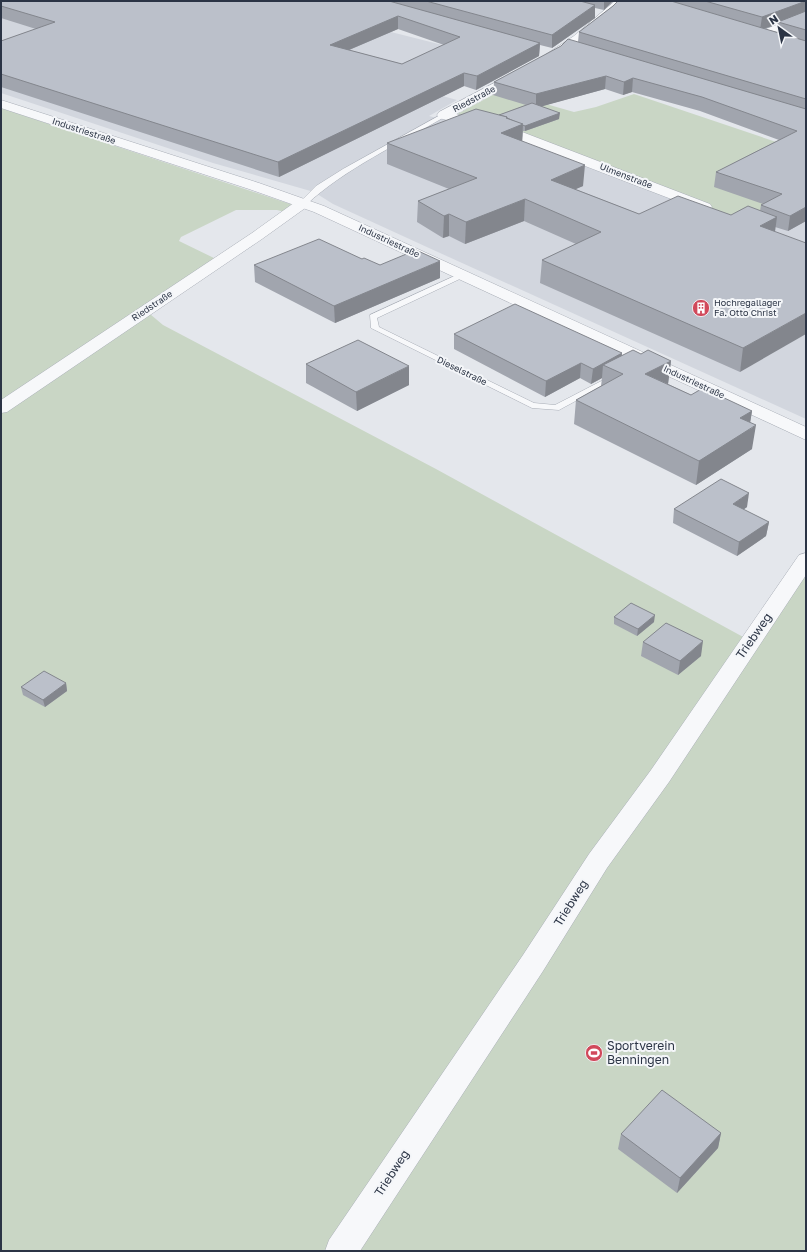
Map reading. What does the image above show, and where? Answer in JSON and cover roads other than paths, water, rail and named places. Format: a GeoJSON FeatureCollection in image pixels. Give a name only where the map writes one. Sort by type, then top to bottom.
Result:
{"type":"FeatureCollection","features":[{"type":"Feature","properties":{"kind":"street"},"geometry":{"type":"LineString","coordinates":[[540,57],[555,55],[567,47],[607,16],[622,1]]}},
{"type":"Feature","properties":{"kind":"street"},"geometry":{"type":"LineString","coordinates":[[593,12],[607,16]]}},
{"type":"Feature","properties":{"kind":"street"},"geometry":{"type":"LineString","coordinates":[[759,36],[806,17]]}},
{"type":"Feature","properties":{"kind":"street"},"geometry":{"type":"LineString","coordinates":[[745,31],[779,41]]}},
{"type":"Feature","properties":{"kind":"street"},"geometry":{"type":"LineString","coordinates":[[567,47],[582,52]]}},
{"type":"Feature","properties":{"kind":"street","name":"Riedstraße"},"geometry":{"type":"LineString","coordinates":[[444,115],[527,70]]}},
{"type":"Feature","properties":{"kind":"street","name":"Industriestraße"},"geometry":{"type":"LineString","coordinates":[[1,104],[303,203],[461,274],[643,362],[806,434]]}},
{"type":"Feature","properties":{"kind":"street","name":"Ulmenstraße"},"geometry":{"type":"LineString","coordinates":[[444,115],[512,133],[716,211]]}},
{"type":"Feature","properties":{"kind":"street","name":"Riedstraße"},"geometry":{"type":"LineString","coordinates":[[1,408],[257,236],[303,203]]}},
{"type":"Feature","properties":{"kind":"street","name":"Triebweg"},"geometry":{"type":"LineString","coordinates":[[341,1251],[534,963],[598,861],[660,776],[806,559]]}},
{"type":"Feature","properties":{"kind":"lane"},"geometry":{"type":"LineString","coordinates":[[303,203],[319,188],[340,174],[444,115]]}},
{"type":"Feature","properties":{"kind":"lane","name":"Dieselstraße"},"geometry":{"type":"LineString","coordinates":[[461,274],[373,317],[376,328],[532,405],[556,408],[619,375]]}},
{"type":"Feature","properties":{"kind":"place","name":"Hochregallager Fa. Otto Christ"},"geometry":{"type":"Point","coordinates":[701,308]}},
{"type":"Feature","properties":{"kind":"place","name":"Sportverein Benningen"},"geometry":{"type":"Point","coordinates":[594,1053]}}]}
